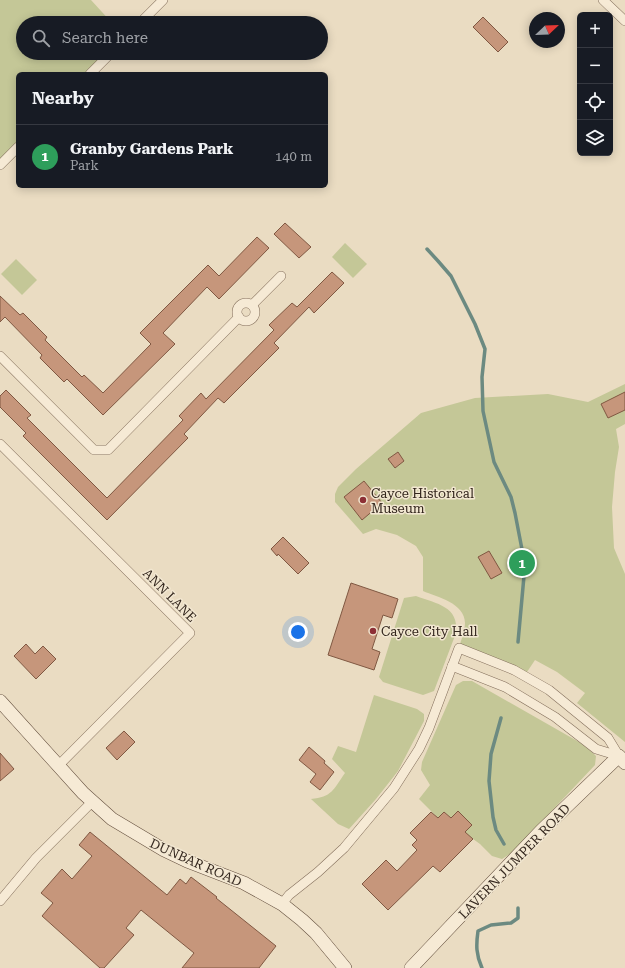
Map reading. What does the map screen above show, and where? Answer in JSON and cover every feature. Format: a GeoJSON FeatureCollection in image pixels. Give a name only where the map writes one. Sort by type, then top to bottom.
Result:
{"type":"FeatureCollection","features":[{"type":"Feature","properties":{"kind":"street"},"geometry":{"type":"LineString","coordinates":[[147,16],[163,0]]}},
{"type":"Feature","properties":{"kind":"street"},"geometry":{"type":"LineString","coordinates":[[604,0],[625,21]]}},
{"type":"Feature","properties":{"kind":"street"},"geometry":{"type":"LineString","coordinates":[[92,72],[104,60]]}},
{"type":"Feature","properties":{"kind":"street"},"geometry":{"type":"LineString","coordinates":[[0,165],[16,149]]}},
{"type":"Feature","properties":{"kind":"street"},"geometry":{"type":"LineString","coordinates":[[252,305],[281,276]]}},
{"type":"Feature","properties":{"kind":"street"},"geometry":{"type":"LineString","coordinates":[[247,302],[252,305],[255,314],[252,319],[244,321],[239,317],[237,311],[239,306],[247,302]]}},
{"type":"Feature","properties":{"kind":"street"},"geometry":{"type":"LineString","coordinates":[[0,356],[94,450],[108,450],[239,317]]}},
{"type":"Feature","properties":{"kind":"street","name":"ANN LANE"},"geometry":{"type":"LineString","coordinates":[[0,444],[190,633],[59,765]]}},
{"type":"Feature","properties":{"kind":"street"},"geometry":{"type":"LineString","coordinates":[[282,904],[289,895],[318,872],[344,848],[394,788],[419,749],[429,728],[459,648],[514,670],[549,690],[608,738],[622,760]]}},
{"type":"Feature","properties":{"kind":"street"},"geometry":{"type":"LineString","coordinates":[[452,666],[505,687],[555,717],[596,749],[622,760]]}},
{"type":"Feature","properties":{"kind":"street","name":"DUNBAR ROAD"},"geometry":{"type":"LineString","coordinates":[[0,701],[92,802],[112,819],[164,850],[187,861],[244,883],[282,904],[316,933],[345,968]]}},
{"type":"Feature","properties":{"kind":"street","name":"LAVERN JUMPER ROAD"},"geometry":{"type":"LineString","coordinates":[[411,968],[541,831],[622,760]]}},
{"type":"Feature","properties":{"kind":"street"},"geometry":{"type":"LineString","coordinates":[[0,901],[36,858],[92,802]]}},
{"type":"Feature","properties":{"kind":"green space"},"geometry":{"type":"Polygon","coordinates":[[[0,0],[91,0],[106,16],[16,16],[16,60],[104,60],[92,72],[16,72],[16,149],[0,165],[0,0]]]}},
{"type":"Feature","properties":{"kind":"green space"},"geometry":{"type":"Polygon","coordinates":[[[345,243],[367,264],[353,278],[332,257],[345,243]]]}},
{"type":"Feature","properties":{"kind":"green space"},"geometry":{"type":"Polygon","coordinates":[[[16,259],[37,280],[22,295],[1,274],[16,259]]]}},
{"type":"Feature","properties":{"kind":"green space"},"geometry":{"type":"Polygon","coordinates":[[[625,384],[625,424],[616,429],[619,447],[612,507],[614,548],[625,574],[625,742],[577,703],[585,693],[557,672],[535,660],[525,675],[459,648],[465,626],[464,616],[460,610],[449,602],[423,591],[423,557],[416,546],[397,535],[376,529],[363,534],[335,502],[335,494],[338,487],[356,469],[421,413],[475,398],[548,394],[588,402],[625,384]]]}},
{"type":"Feature","properties":{"kind":"green space"},"geometry":{"type":"Polygon","coordinates":[[[416,596],[445,607],[454,617],[456,624],[456,633],[434,691],[423,695],[383,682],[379,677],[404,598],[416,596]]]}},
{"type":"Feature","properties":{"kind":"green space"},"geometry":{"type":"Polygon","coordinates":[[[463,681],[472,681],[586,746],[596,756],[595,765],[513,852],[502,859],[492,856],[465,832],[472,825],[458,811],[451,818],[444,812],[438,818],[419,799],[430,785],[421,770],[422,762],[456,685],[463,681]]]}},
{"type":"Feature","properties":{"kind":"green space"},"geometry":{"type":"Polygon","coordinates":[[[374,695],[417,709],[424,714],[424,721],[398,771],[376,799],[349,829],[338,824],[311,799],[318,798],[331,792],[345,773],[332,759],[338,746],[356,752],[374,695]]]}},
{"type":"Feature","properties":{"kind":"building"},"geometry":{"type":"Polygon","coordinates":[[[483,17],[508,42],[498,52],[473,27],[483,17]]]}},
{"type":"Feature","properties":{"kind":"building"},"geometry":{"type":"Polygon","coordinates":[[[285,223],[311,247],[299,258],[274,234],[285,223]]]}},
{"type":"Feature","properties":{"kind":"building"},"geometry":{"type":"Polygon","coordinates":[[[257,237],[269,248],[219,299],[207,287],[163,333],[175,344],[103,415],[67,379],[64,382],[40,358],[42,355],[5,317],[0,322],[0,296],[20,315],[23,313],[47,337],[45,340],[82,377],[84,375],[103,393],[151,344],[140,333],[208,265],[219,276],[257,237]]]}},
{"type":"Feature","properties":{"kind":"building"},"geometry":{"type":"Polygon","coordinates":[[[332,272],[344,283],[314,313],[309,307],[274,343],[279,348],[224,403],[218,398],[184,434],[188,438],[107,520],[23,436],[26,433],[0,407],[0,396],[6,390],[31,415],[27,418],[107,498],[183,420],[179,416],[201,393],[206,399],[274,330],[269,325],[292,303],[297,307],[332,272]]]}},
{"type":"Feature","properties":{"kind":"building"},"geometry":{"type":"Polygon","coordinates":[[[625,392],[625,410],[608,418],[601,404],[625,392]]]}},
{"type":"Feature","properties":{"kind":"building"},"geometry":{"type":"Polygon","coordinates":[[[398,452],[404,461],[395,468],[388,459],[398,452]]]}},
{"type":"Feature","properties":{"kind":"building","name":"Cayce Historical Museum"},"geometry":{"type":"Polygon","coordinates":[[[364,481],[382,503],[362,520],[344,497],[364,481]]]}},
{"type":"Feature","properties":{"kind":"building"},"geometry":{"type":"Polygon","coordinates":[[[283,537],[309,563],[298,574],[271,549],[283,537]]]}},
{"type":"Feature","properties":{"kind":"building"},"geometry":{"type":"Polygon","coordinates":[[[489,551],[502,573],[491,579],[478,557],[489,551]]]}},
{"type":"Feature","properties":{"kind":"building"},"geometry":{"type":"Polygon","coordinates":[[[351,583],[398,599],[392,618],[383,615],[372,649],[380,652],[374,670],[328,655],[351,583]]]}},
{"type":"Feature","properties":{"kind":"building"},"geometry":{"type":"Polygon","coordinates":[[[26,644],[35,654],[43,646],[56,659],[36,679],[14,656],[26,644]]]}},
{"type":"Feature","properties":{"kind":"building"},"geometry":{"type":"Polygon","coordinates":[[[124,731],[135,742],[117,760],[106,748],[124,731]]]}},
{"type":"Feature","properties":{"kind":"building"},"geometry":{"type":"Polygon","coordinates":[[[309,747],[325,761],[324,763],[334,772],[320,790],[310,782],[316,774],[299,760],[309,747]]]}},
{"type":"Feature","properties":{"kind":"building"},"geometry":{"type":"Polygon","coordinates":[[[0,753],[14,769],[0,781],[0,753]]]}},
{"type":"Feature","properties":{"kind":"building"},"geometry":{"type":"Polygon","coordinates":[[[458,811],[472,825],[465,832],[473,839],[440,872],[433,866],[388,910],[362,884],[386,860],[397,871],[417,850],[412,845],[417,840],[410,833],[431,812],[438,818],[444,812],[451,818],[458,811]]]}},
{"type":"Feature","properties":{"kind":"building"},"geometry":{"type":"Polygon","coordinates":[[[90,832],[167,895],[180,879],[186,884],[191,877],[276,946],[259,968],[182,968],[194,953],[141,910],[126,928],[134,935],[104,968],[100,968],[42,916],[53,903],[41,893],[62,869],[72,879],[92,856],[79,845],[90,832]]]}},
{"type":"Feature","properties":{"kind":"waterway"},"geometry":{"type":"LineString","coordinates":[[427,249],[451,276],[475,324],[485,349],[482,377],[483,411],[494,462],[511,497],[525,565],[518,642]]}},
{"type":"Feature","properties":{"kind":"waterway"},"geometry":{"type":"LineString","coordinates":[[501,718],[491,754],[489,781],[496,830],[504,844]]}},
{"type":"Feature","properties":{"kind":"waterway"},"geometry":{"type":"LineString","coordinates":[[482,968],[477,950],[478,931],[491,925],[511,923],[518,918],[518,908]]}},
{"type":"Feature","properties":{"kind":"place","name":"Cayce Historical Museum"},"geometry":{"type":"Point","coordinates":[363,500]}},
{"type":"Feature","properties":{"kind":"place","name":"Granby Gardens Park"},"geometry":{"type":"Point","coordinates":[522,563]}},
{"type":"Feature","properties":{"kind":"place","name":"Cayce City Hall"},"geometry":{"type":"Point","coordinates":[373,631]}}]}
